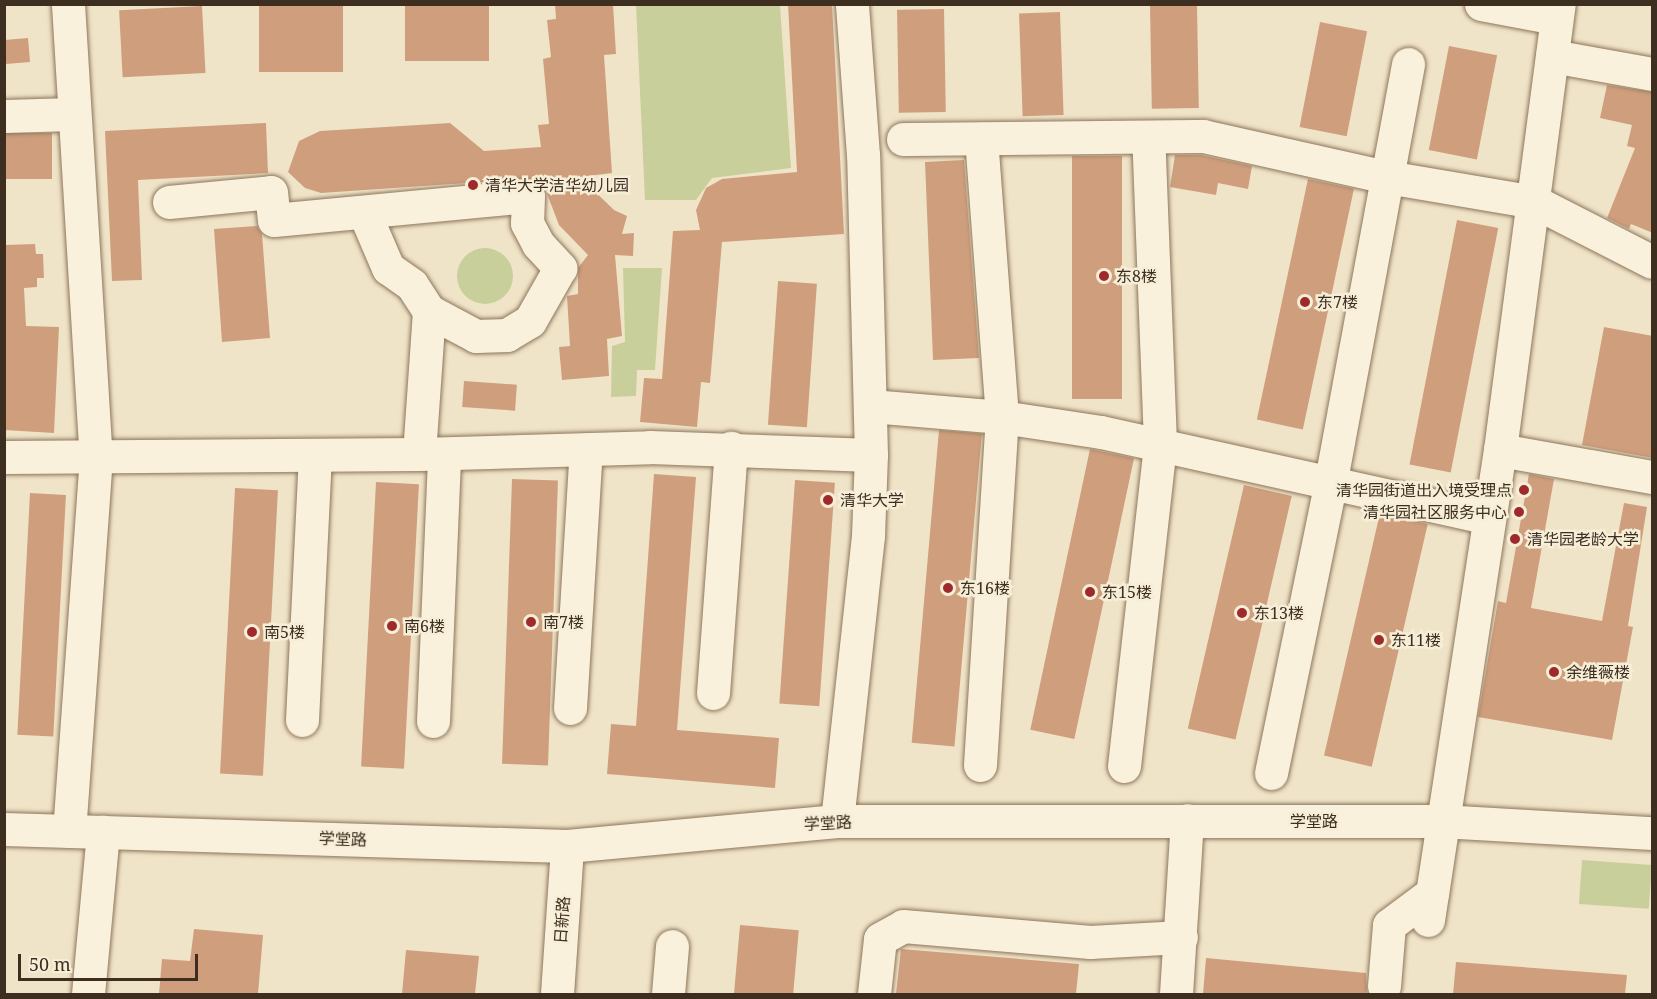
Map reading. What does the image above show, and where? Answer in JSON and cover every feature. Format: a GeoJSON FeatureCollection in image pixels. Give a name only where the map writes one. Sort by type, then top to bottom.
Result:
{"type":"FeatureCollection","features":[{"type":"Feature","properties":{"kind":"street"},"geometry":{"type":"LineString","coordinates":[[68,4],[73,114],[96,456],[69,831]]}},
{"type":"Feature","properties":{"kind":"street"},"geometry":{"type":"LineString","coordinates":[[837,821],[868,536],[871,455],[863,155],[852,4]]}},
{"type":"Feature","properties":{"kind":"street"},"geometry":{"type":"LineString","coordinates":[[1384,986],[1389,925],[1430,907],[1441,821],[1500,450],[1535,202],[1557,11],[1481,4]]}},
{"type":"Feature","properties":{"kind":"street"},"geometry":{"type":"LineString","coordinates":[[1552,56],[1653,74]]}},
{"type":"Feature","properties":{"kind":"street"},"geometry":{"type":"LineString","coordinates":[[1270,773],[1331,480],[1408,64]]}},
{"type":"Feature","properties":{"kind":"street"},"geometry":{"type":"LineString","coordinates":[[4,116],[73,114]]}},
{"type":"Feature","properties":{"kind":"street"},"geometry":{"type":"LineString","coordinates":[[903,139],[1203,136],[1387,177],[1535,202],[1653,262]]}},
{"type":"Feature","properties":{"kind":"street"},"geometry":{"type":"LineString","coordinates":[[1124,766],[1160,443],[1148,137]]}},
{"type":"Feature","properties":{"kind":"street"},"geometry":{"type":"LineString","coordinates":[[980,765],[1002,417],[981,139]]}},
{"type":"Feature","properties":{"kind":"street"},"geometry":{"type":"LineString","coordinates":[[169,202],[271,192],[274,220],[528,196],[527,223],[538,244],[560,268],[530,321],[507,335],[476,336],[429,311],[412,285],[388,268],[364,212]]}},
{"type":"Feature","properties":{"kind":"street"},"geometry":{"type":"LineString","coordinates":[[429,311],[433,721]]}},
{"type":"Feature","properties":{"kind":"street"},"geometry":{"type":"LineString","coordinates":[[871,406],[1002,417],[1160,443],[1331,480],[1488,518]]}},
{"type":"Feature","properties":{"kind":"street"},"geometry":{"type":"LineString","coordinates":[[4,457],[315,456],[731,448],[871,455]]}},
{"type":"Feature","properties":{"kind":"street"},"geometry":{"type":"LineString","coordinates":[[713,693],[731,448]]}},
{"type":"Feature","properties":{"kind":"street"},"geometry":{"type":"LineString","coordinates":[[570,708],[586,449]]}},
{"type":"Feature","properties":{"kind":"street"},"geometry":{"type":"LineString","coordinates":[[1500,450],[1653,477]]}},
{"type":"Feature","properties":{"kind":"street"},"geometry":{"type":"LineString","coordinates":[[302,720],[315,456]]}},
{"type":"Feature","properties":{"kind":"street"},"geometry":{"type":"LineString","coordinates":[[1176,994],[1187,820]]}},
{"type":"Feature","properties":{"kind":"street","name":"学堂路"},"geometry":{"type":"LineString","coordinates":[[4,829],[567,846],[837,821],[1441,821],[1653,834]]}},
{"type":"Feature","properties":{"kind":"street"},"geometry":{"type":"LineString","coordinates":[[88,994],[103,832]]}},
{"type":"Feature","properties":{"kind":"street","name":"日新路"},"geometry":{"type":"LineString","coordinates":[[557,994],[567,846]]}},
{"type":"Feature","properties":{"kind":"street"},"geometry":{"type":"LineString","coordinates":[[874,994],[880,939],[903,926],[1090,942],[1180,937]]}},
{"type":"Feature","properties":{"kind":"street"},"geometry":{"type":"LineString","coordinates":[[668,994],[672,946]]}},
{"type":"Feature","properties":{"kind":"green space"},"geometry":{"type":"Polygon","coordinates":[[[636,5],[780,5],[791,168],[712,178],[696,200],[645,200],[636,5]]]}},
{"type":"Feature","properties":{"kind":"green space"},"geometry":{"type":"Polygon","coordinates":[[[480,248],[490,248],[505,256],[511,265],[513,276],[511,287],[505,296],[490,304],[480,304],[469,299],[462,292],[457,281],[457,271],[462,260],[469,253],[480,248]]]}},
{"type":"Feature","properties":{"kind":"green space"},"geometry":{"type":"Polygon","coordinates":[[[623,268],[662,268],[655,370],[637,370],[636,396],[611,397],[612,346],[625,342],[623,268]]]}},
{"type":"Feature","properties":{"kind":"green space"},"geometry":{"type":"Polygon","coordinates":[[[1582,860],[1652,865],[1649,909],[1579,904],[1582,860]]]}},
{"type":"Feature","properties":{"kind":"building"},"geometry":{"type":"Polygon","coordinates":[[[259,4],[343,4],[343,72],[259,72],[259,4]]]}},
{"type":"Feature","properties":{"kind":"building"},"geometry":{"type":"Polygon","coordinates":[[[405,4],[489,4],[489,61],[405,61],[405,4]]]}},
{"type":"Feature","properties":{"kind":"building"},"geometry":{"type":"Polygon","coordinates":[[[555,4],[613,4],[616,54],[604,55],[612,173],[580,177],[614,210],[627,216],[622,234],[634,233],[633,256],[615,255],[622,336],[607,339],[609,376],[562,380],[559,347],[570,346],[567,296],[578,294],[578,268],[588,255],[559,225],[541,178],[321,193],[305,188],[288,172],[299,141],[320,131],[450,123],[484,151],[541,147],[538,125],[549,124],[543,59],[551,57],[547,20],[556,19],[555,4]]]}},
{"type":"Feature","properties":{"kind":"building"},"geometry":{"type":"Polygon","coordinates":[[[788,4],[832,4],[844,234],[722,242],[710,383],[701,382],[697,427],[640,422],[644,378],[662,379],[673,231],[700,230],[696,210],[706,188],[722,179],[797,172],[788,4]]]}},
{"type":"Feature","properties":{"kind":"building"},"geometry":{"type":"Polygon","coordinates":[[[1197,5],[1199,108],[1152,109],[1150,6],[1197,5]]]}},
{"type":"Feature","properties":{"kind":"building"},"geometry":{"type":"Polygon","coordinates":[[[202,6],[206,73],[123,77],[119,10],[202,6]]]}},
{"type":"Feature","properties":{"kind":"building"},"geometry":{"type":"Polygon","coordinates":[[[944,9],[946,112],[899,113],[897,10],[944,9]]]}},
{"type":"Feature","properties":{"kind":"building"},"geometry":{"type":"Polygon","coordinates":[[[1060,12],[1064,115],[1023,116],[1019,13],[1060,12]]]}},
{"type":"Feature","properties":{"kind":"building"},"geometry":{"type":"Polygon","coordinates":[[[1320,22],[1367,31],[1347,136],[1300,127],[1320,22]]]}},
{"type":"Feature","properties":{"kind":"building"},"geometry":{"type":"Polygon","coordinates":[[[28,38],[30,62],[6,64],[4,40],[28,38]]]}},
{"type":"Feature","properties":{"kind":"building"},"geometry":{"type":"Polygon","coordinates":[[[1449,46],[1497,55],[1477,159],[1429,150],[1449,46]]]}},
{"type":"Feature","properties":{"kind":"building"},"geometry":{"type":"Polygon","coordinates":[[[1607,85],[1653,92],[1653,233],[1631,224],[1629,229],[1607,218],[1635,148],[1627,146],[1632,125],[1600,118],[1607,85]]]}},
{"type":"Feature","properties":{"kind":"building"},"geometry":{"type":"Polygon","coordinates":[[[266,123],[268,173],[138,180],[142,280],[112,281],[105,131],[266,123]]]}},
{"type":"Feature","properties":{"kind":"building"},"geometry":{"type":"Polygon","coordinates":[[[4,133],[52,133],[52,179],[4,179],[4,133]]]}},
{"type":"Feature","properties":{"kind":"building"},"geometry":{"type":"Polygon","coordinates":[[[1175,155],[1201,155],[1252,166],[1248,189],[1218,183],[1216,195],[1170,187],[1175,155]]]}},
{"type":"Feature","properties":{"kind":"building","name":"东8楼"},"geometry":{"type":"Polygon","coordinates":[[[1072,156],[1122,156],[1122,399],[1072,399],[1072,156]]]}},
{"type":"Feature","properties":{"kind":"building"},"geometry":{"type":"Polygon","coordinates":[[[964,160],[979,358],[933,360],[925,162],[964,160]]]}},
{"type":"Feature","properties":{"kind":"building","name":"东7楼"},"geometry":{"type":"Polygon","coordinates":[[[1308,179],[1354,189],[1303,429],[1257,420],[1308,179]]]}},
{"type":"Feature","properties":{"kind":"building"},"geometry":{"type":"Polygon","coordinates":[[[1457,220],[1498,228],[1451,472],[1409,464],[1457,220]]]}},
{"type":"Feature","properties":{"kind":"building"},"geometry":{"type":"Polygon","coordinates":[[[257,226],[262,234],[270,338],[222,342],[214,229],[257,226]]]}},
{"type":"Feature","properties":{"kind":"building"},"geometry":{"type":"Polygon","coordinates":[[[35,244],[36,254],[43,254],[44,278],[37,278],[37,287],[24,288],[26,326],[59,327],[54,433],[4,430],[4,245],[35,244]]]}},
{"type":"Feature","properties":{"kind":"building"},"geometry":{"type":"Polygon","coordinates":[[[778,281],[817,284],[807,427],[768,425],[778,281]]]}},
{"type":"Feature","properties":{"kind":"building"},"geometry":{"type":"Polygon","coordinates":[[[1604,327],[1653,336],[1653,458],[1582,445],[1604,327]]]}},
{"type":"Feature","properties":{"kind":"building"},"geometry":{"type":"Polygon","coordinates":[[[464,381],[517,385],[515,411],[462,407],[464,381]]]}},
{"type":"Feature","properties":{"kind":"building","name":"东16楼"},"geometry":{"type":"Polygon","coordinates":[[[939,430],[982,434],[954,747],[912,743],[939,430]]]}},
{"type":"Feature","properties":{"kind":"building","name":"东15楼"},"geometry":{"type":"Polygon","coordinates":[[[1090,449],[1134,458],[1074,739],[1030,730],[1090,449]]]}},
{"type":"Feature","properties":{"kind":"building"},"geometry":{"type":"Polygon","coordinates":[[[654,474],[696,477],[677,730],[779,738],[775,788],[607,774],[611,724],[636,726],[654,474]]]}},
{"type":"Feature","properties":{"kind":"building","name":"余维薇楼"},"geometry":{"type":"Polygon","coordinates":[[[1529,474],[1554,479],[1531,608],[1602,621],[1624,503],[1647,507],[1628,626],[1633,627],[1612,740],[1478,717],[1498,601],[1506,603],[1529,474]]]}},
{"type":"Feature","properties":{"kind":"building","name":"南7楼"},"geometry":{"type":"Polygon","coordinates":[[[512,479],[558,481],[548,765],[502,764],[512,479]]]}},
{"type":"Feature","properties":{"kind":"building"},"geometry":{"type":"Polygon","coordinates":[[[795,480],[835,483],[819,706],[779,703],[795,480]]]}},
{"type":"Feature","properties":{"kind":"building","name":"南6楼"},"geometry":{"type":"Polygon","coordinates":[[[376,482],[419,484],[404,769],[361,767],[376,482]]]}},
{"type":"Feature","properties":{"kind":"building","name":"东13楼"},"geometry":{"type":"Polygon","coordinates":[[[1244,485],[1292,496],[1236,740],[1188,729],[1244,485]]]}},
{"type":"Feature","properties":{"kind":"building","name":"南5楼"},"geometry":{"type":"Polygon","coordinates":[[[235,488],[278,490],[263,776],[220,774],[235,488]]]}},
{"type":"Feature","properties":{"kind":"building"},"geometry":{"type":"Polygon","coordinates":[[[30,493],[66,495],[53,737],[17,735],[30,493]]]}},
{"type":"Feature","properties":{"kind":"building","name":"东11楼"},"geometry":{"type":"Polygon","coordinates":[[[1380,513],[1428,524],[1372,767],[1324,756],[1380,513]]]}},
{"type":"Feature","properties":{"kind":"building"},"geometry":{"type":"Polygon","coordinates":[[[740,925],[799,930],[793,994],[734,994],[740,925]]]}},
{"type":"Feature","properties":{"kind":"building"},"geometry":{"type":"Polygon","coordinates":[[[194,929],[263,935],[258,994],[159,994],[162,959],[190,961],[194,929]]]}},
{"type":"Feature","properties":{"kind":"building"},"geometry":{"type":"Polygon","coordinates":[[[901,949],[1079,964],[1076,994],[896,994],[901,949]]]}},
{"type":"Feature","properties":{"kind":"building"},"geometry":{"type":"Polygon","coordinates":[[[406,950],[479,956],[475,994],[402,994],[406,950]]]}},
{"type":"Feature","properties":{"kind":"building"},"geometry":{"type":"Polygon","coordinates":[[[1206,958],[1366,973],[1367,994],[1203,994],[1206,958]]]}},
{"type":"Feature","properties":{"kind":"building"},"geometry":{"type":"Polygon","coordinates":[[[1456,962],[1627,975],[1625,994],[1453,994],[1456,962]]]}},
{"type":"Feature","properties":{"kind":"place","name":"清华大学洁华幼儿园"},"geometry":{"type":"Point","coordinates":[473,185]}},
{"type":"Feature","properties":{"kind":"place","name":"东8楼"},"geometry":{"type":"Point","coordinates":[1104,276]}},
{"type":"Feature","properties":{"kind":"place","name":"东7楼"},"geometry":{"type":"Point","coordinates":[1305,302]}},
{"type":"Feature","properties":{"kind":"place","name":"清华园街道出入境受理点"},"geometry":{"type":"Point","coordinates":[1524,490]}},
{"type":"Feature","properties":{"kind":"place","name":"清华大学"},"geometry":{"type":"Point","coordinates":[828,500]}},
{"type":"Feature","properties":{"kind":"place","name":"清华园社区服务中心"},"geometry":{"type":"Point","coordinates":[1519,512]}},
{"type":"Feature","properties":{"kind":"place","name":"清华园老龄大学"},"geometry":{"type":"Point","coordinates":[1515,539]}},
{"type":"Feature","properties":{"kind":"place","name":"东16楼"},"geometry":{"type":"Point","coordinates":[948,588]}},
{"type":"Feature","properties":{"kind":"place","name":"东15楼"},"geometry":{"type":"Point","coordinates":[1090,592]}},
{"type":"Feature","properties":{"kind":"place","name":"东13楼"},"geometry":{"type":"Point","coordinates":[1242,613]}},
{"type":"Feature","properties":{"kind":"place","name":"南7楼"},"geometry":{"type":"Point","coordinates":[531,622]}},
{"type":"Feature","properties":{"kind":"place","name":"南6楼"},"geometry":{"type":"Point","coordinates":[392,626]}},
{"type":"Feature","properties":{"kind":"place","name":"南5楼"},"geometry":{"type":"Point","coordinates":[252,632]}},
{"type":"Feature","properties":{"kind":"place","name":"东11楼"},"geometry":{"type":"Point","coordinates":[1379,640]}},
{"type":"Feature","properties":{"kind":"place","name":"余维薇楼"},"geometry":{"type":"Point","coordinates":[1554,672]}}]}
